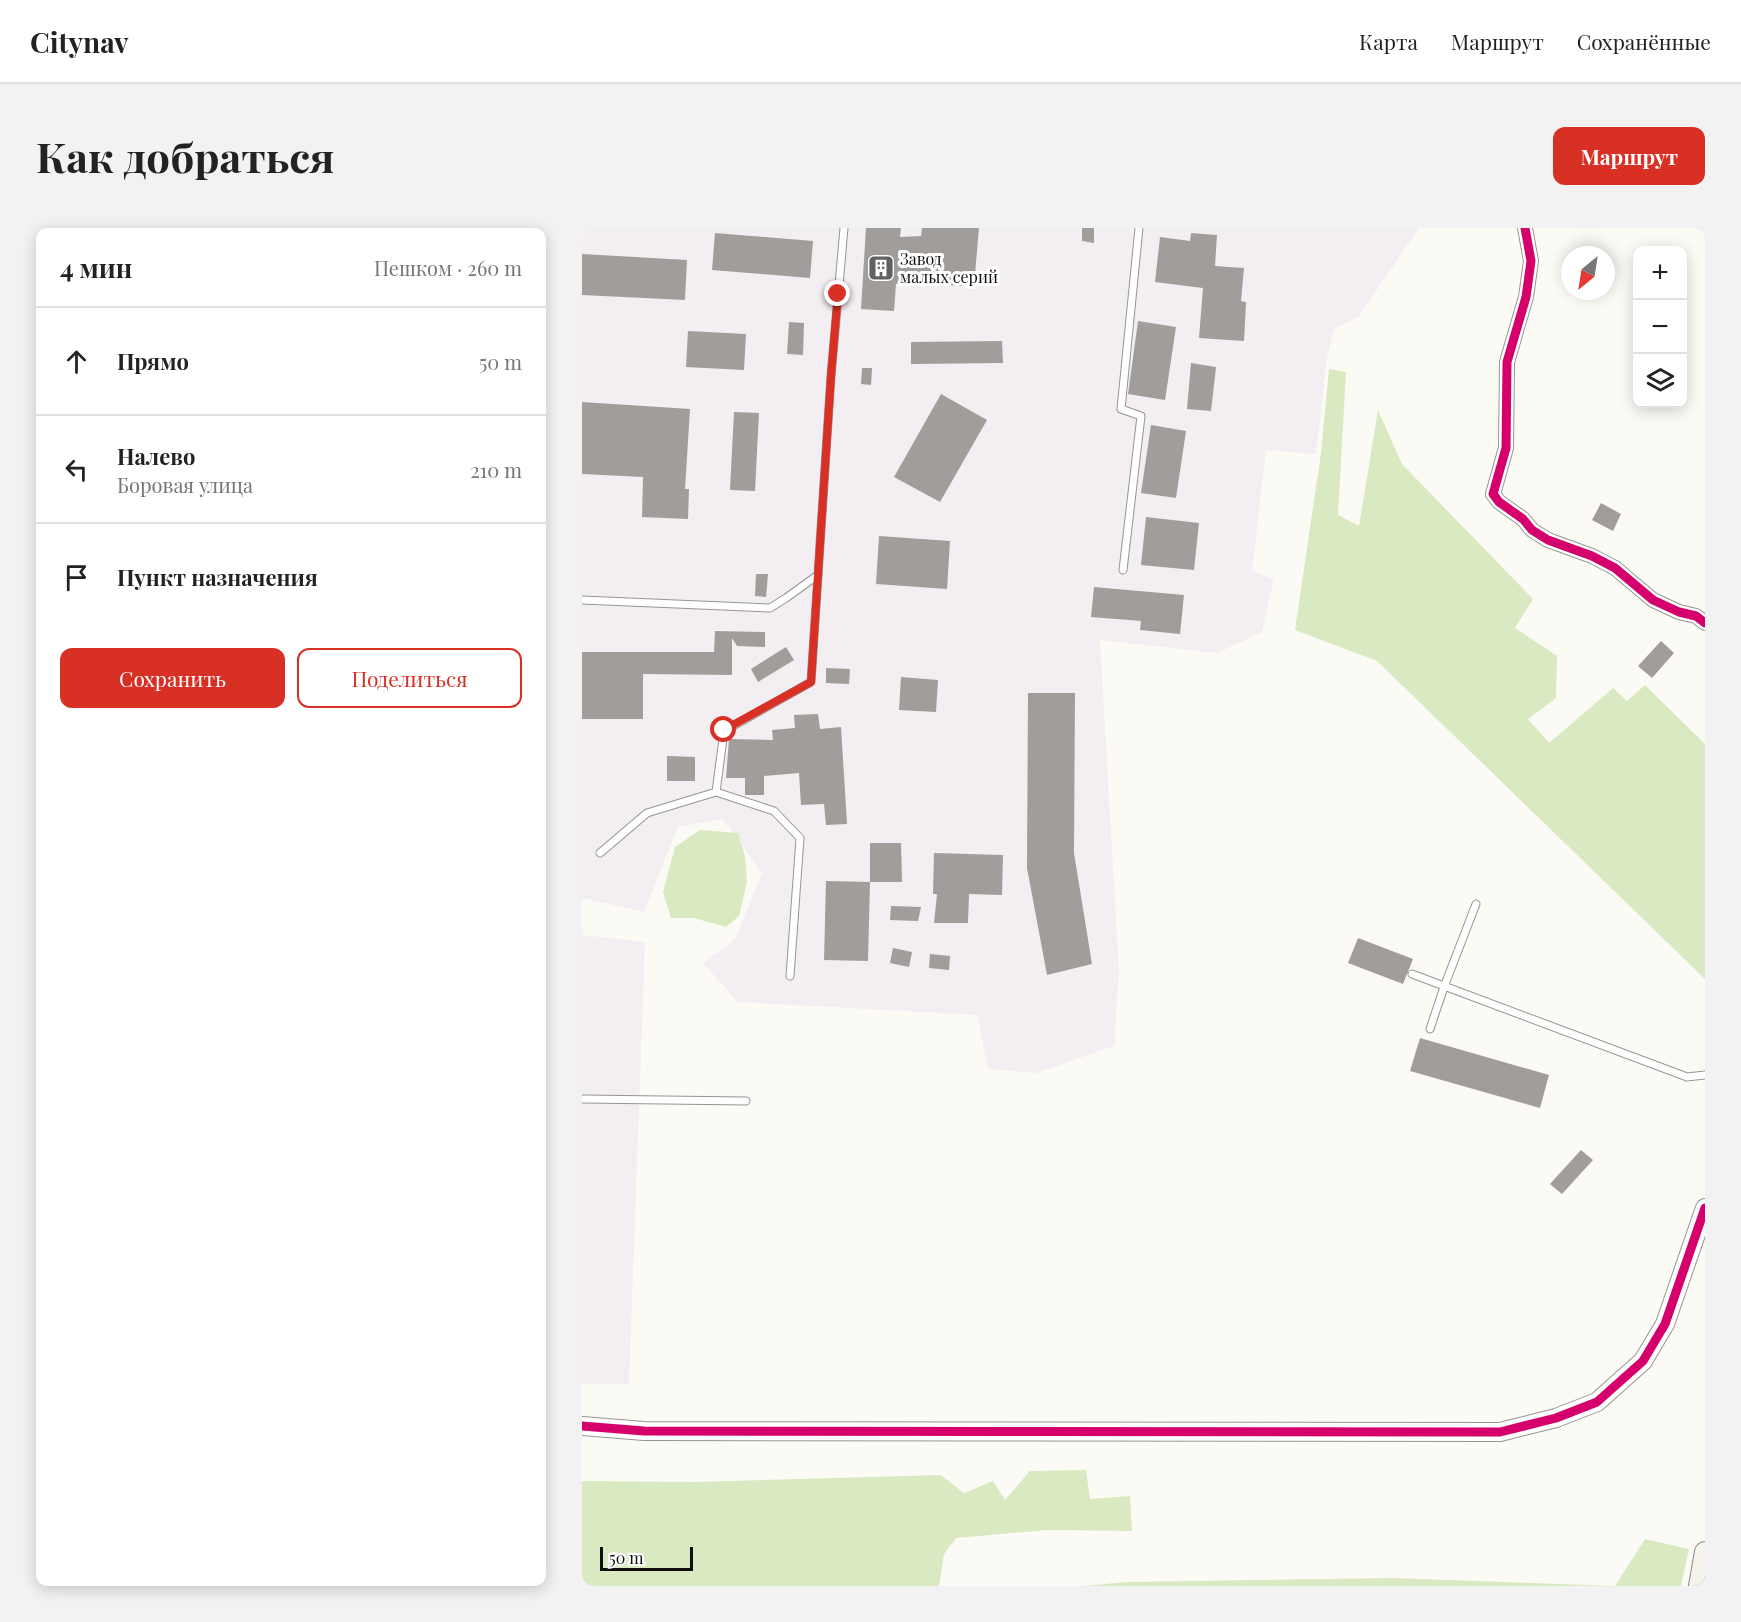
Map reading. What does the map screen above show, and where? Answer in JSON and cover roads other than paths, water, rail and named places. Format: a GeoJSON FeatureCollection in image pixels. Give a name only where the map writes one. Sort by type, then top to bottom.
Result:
{"type":"FeatureCollection","features":[{"type":"Feature","properties":{"kind":"main road"},"geometry":{"type":"LineString","coordinates":[[1699,1586],[1705,1552]]}},
{"type":"Feature","properties":{"kind":"street"},"geometry":{"type":"LineString","coordinates":[[1525,228],[1531,261],[1526,297],[1507,362],[1506,448],[1493,494],[1499,502],[1523,519],[1532,530],[1548,540],[1592,556],[1615,568],[1653,600],[1679,612],[1696,616],[1705,623]]}},
{"type":"Feature","properties":{"kind":"street"},"geometry":{"type":"LineString","coordinates":[[582,1426],[644,1431],[1500,1432],[1556,1418],[1597,1402],[1643,1361],[1665,1324],[1705,1208]]}},
{"type":"Feature","properties":{"kind":"lane"},"geometry":{"type":"LineString","coordinates":[[716,792],[724,730],[811,682],[831,376],[844,228]]}},
{"type":"Feature","properties":{"kind":"lane"},"geometry":{"type":"LineString","coordinates":[[1123,570],[1140,416],[1121,409],[1139,228]]}},
{"type":"Feature","properties":{"kind":"lane"},"geometry":{"type":"LineString","coordinates":[[582,600],[770,608],[818,575]]}},
{"type":"Feature","properties":{"kind":"lane"},"geometry":{"type":"LineString","coordinates":[[600,853],[647,813],[716,792],[774,811],[800,838],[790,976]]}},
{"type":"Feature","properties":{"kind":"lane"},"geometry":{"type":"LineString","coordinates":[[1430,1029],[1476,904]]}},
{"type":"Feature","properties":{"kind":"lane"},"geometry":{"type":"LineString","coordinates":[[1412,974],[1687,1077],[1705,1075]]}},
{"type":"Feature","properties":{"kind":"lane"},"geometry":{"type":"LineString","coordinates":[[582,1099],[746,1101]]}},
{"type":"Feature","properties":{"kind":"place","name":"Завод малых серий"},"geometry":{"type":"Point","coordinates":[881,268]}}]}
